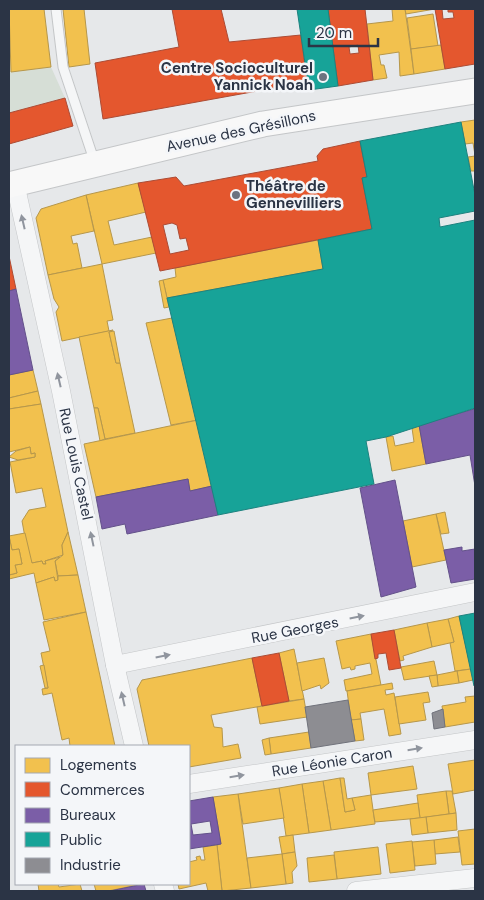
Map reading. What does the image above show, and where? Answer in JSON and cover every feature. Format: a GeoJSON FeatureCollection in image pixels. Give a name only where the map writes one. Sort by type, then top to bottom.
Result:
{"type":"FeatureCollection","features":[{"type":"Feature","properties":{"kind":"main road","name":"Avenue des Grésillons"},"geometry":{"type":"LineString","coordinates":[[12,184],[263,124],[475,91]]}},
{"type":"Feature","properties":{"kind":"street","name":"Rue Louis Castel"},"geometry":{"type":"LineString","coordinates":[[12,184],[61,391],[115,665],[134,745]]}},
{"type":"Feature","properties":{"kind":"street","name":"Rue Georges"},"geometry":{"type":"LineString","coordinates":[[115,665],[475,592]]}},
{"type":"Feature","properties":{"kind":"street","name":"Rue Léonie Caron"},"geometry":{"type":"LineString","coordinates":[[190,784],[475,740]]}},
{"type":"Feature","properties":{"kind":"street"},"geometry":{"type":"LineString","coordinates":[[356,891],[475,878]]}},
{"type":"Feature","properties":{"kind":"lane"},"geometry":{"type":"LineString","coordinates":[[56,9],[63,67],[96,164]]}},
{"type":"Feature","properties":{"kind":"shaded area"},"geometry":{"type":"Polygon","coordinates":[[[9,51],[11,72],[51,67],[65,98],[9,113],[9,51]]]}},
{"type":"Feature","properties":{"kind":"building: Logements"},"geometry":{"type":"Polygon","coordinates":[[[9,9],[44,9],[51,67],[11,72],[9,9]]]}},
{"type":"Feature","properties":{"kind":"building: Logements"},"geometry":{"type":"Polygon","coordinates":[[[63,9],[84,9],[90,64],[69,67],[63,9]]]}},
{"type":"Feature","properties":{"kind":"building: Logements"},"geometry":{"type":"Polygon","coordinates":[[[392,9],[405,9],[414,74],[400,76],[399,52],[379,55],[387,78],[373,80],[367,24],[393,21],[392,9]]]}},
{"type":"Feature","properties":{"kind":"building: Logements"},"geometry":{"type":"Polygon","coordinates":[[[405,9],[435,9],[406,14],[405,9]]]}},
{"type":"Feature","properties":{"kind":"building: Logements"},"geometry":{"type":"Polygon","coordinates":[[[433,14],[438,46],[411,49],[407,18],[433,14]]]}},
{"type":"Feature","properties":{"kind":"building: Logements"},"geometry":{"type":"Polygon","coordinates":[[[441,45],[445,69],[414,74],[411,49],[441,45]]]}},
{"type":"Feature","properties":{"kind":"building: Logements"},"geometry":{"type":"Polygon","coordinates":[[[475,120],[475,155],[473,143],[465,144],[461,122],[475,120]]]}},
{"type":"Feature","properties":{"kind":"building: Logements"},"geometry":{"type":"Polygon","coordinates":[[[475,156],[475,171],[471,171],[468,157],[475,156]]]}},
{"type":"Feature","properties":{"kind":"building: Logements"},"geometry":{"type":"Polygon","coordinates":[[[138,183],[146,212],[108,221],[114,245],[152,237],[156,253],[102,264],[86,195],[138,183]]]}},
{"type":"Feature","properties":{"kind":"building: Logements"},"geometry":{"type":"Polygon","coordinates":[[[86,195],[94,231],[71,236],[73,244],[77,243],[82,268],[48,275],[36,218],[41,209],[86,195]]]}},
{"type":"Feature","properties":{"kind":"building: Logements"},"geometry":{"type":"Polygon","coordinates":[[[318,240],[323,269],[167,298],[163,280],[176,277],[175,268],[318,240]]]}},
{"type":"Feature","properties":{"kind":"building: Logements"},"geometry":{"type":"Polygon","coordinates":[[[102,264],[113,320],[107,321],[109,331],[62,341],[56,312],[59,307],[54,299],[48,275],[102,264]]]}},
{"type":"Feature","properties":{"kind":"building: Logements"},"geometry":{"type":"Polygon","coordinates":[[[163,280],[169,307],[164,308],[159,281],[163,280]]]}},
{"type":"Feature","properties":{"kind":"building: Logements"},"geometry":{"type":"Polygon","coordinates":[[[172,318],[198,420],[171,425],[146,323],[172,318]]]}},
{"type":"Feature","properties":{"kind":"building: Logements"},"geometry":{"type":"Polygon","coordinates":[[[113,330],[109,332],[116,363],[120,363],[135,433],[105,439],[98,408],[94,408],[79,337],[113,330]]]}},
{"type":"Feature","properties":{"kind":"building: Logements"},"geometry":{"type":"Polygon","coordinates":[[[114,331],[120,363],[116,363],[109,332],[114,331]]]}},
{"type":"Feature","properties":{"kind":"building: Logements"},"geometry":{"type":"Polygon","coordinates":[[[33,370],[38,391],[9,398],[9,375],[33,370]]]}},
{"type":"Feature","properties":{"kind":"building: Logements"},"geometry":{"type":"Polygon","coordinates":[[[38,391],[41,404],[9,409],[9,398],[38,391]]]}},
{"type":"Feature","properties":{"kind":"building: Logements"},"geometry":{"type":"Polygon","coordinates":[[[41,404],[68,532],[62,545],[63,555],[45,561],[46,564],[43,564],[42,561],[32,563],[29,559],[22,521],[29,510],[46,507],[42,488],[16,493],[10,462],[35,457],[35,453],[31,454],[30,447],[9,452],[9,409],[41,404]]]}},
{"type":"Feature","properties":{"kind":"building: Logements"},"geometry":{"type":"Polygon","coordinates":[[[94,408],[98,408],[105,439],[100,441],[94,408]]]}},
{"type":"Feature","properties":{"kind":"building: Logements"},"geometry":{"type":"Polygon","coordinates":[[[198,420],[212,486],[190,491],[188,479],[96,497],[84,444],[198,420]]]}},
{"type":"Feature","properties":{"kind":"building: Logements"},"geometry":{"type":"Polygon","coordinates":[[[419,425],[426,464],[392,471],[386,437],[393,436],[395,446],[414,442],[412,428],[419,425]]]}},
{"type":"Feature","properties":{"kind":"building: Logements"},"geometry":{"type":"Polygon","coordinates":[[[30,447],[31,454],[35,453],[35,457],[18,460],[9,457],[16,451],[30,447]]]}},
{"type":"Feature","properties":{"kind":"building: Logements"},"geometry":{"type":"Polygon","coordinates":[[[445,512],[449,533],[441,534],[436,514],[445,512]]]}},
{"type":"Feature","properties":{"kind":"building: Logements"},"geometry":{"type":"Polygon","coordinates":[[[436,514],[446,560],[412,567],[403,521],[436,514]]]}},
{"type":"Feature","properties":{"kind":"building: Logements"},"geometry":{"type":"Polygon","coordinates":[[[68,532],[78,575],[58,576],[55,561],[63,555],[62,545],[68,532]]]}},
{"type":"Feature","properties":{"kind":"building: Logements"},"geometry":{"type":"Polygon","coordinates":[[[25,533],[32,563],[42,561],[43,564],[46,564],[45,561],[60,557],[55,561],[58,580],[55,581],[54,577],[36,583],[34,573],[9,579],[9,575],[17,573],[15,565],[22,564],[19,549],[12,550],[9,536],[25,533]]]}},
{"type":"Feature","properties":{"kind":"building: Logements"},"geometry":{"type":"Polygon","coordinates":[[[9,536],[12,550],[19,549],[22,564],[15,565],[17,573],[9,575],[9,536]]]}},
{"type":"Feature","properties":{"kind":"building: Logements"},"geometry":{"type":"Polygon","coordinates":[[[78,575],[86,612],[44,620],[36,583],[54,577],[55,581],[58,580],[58,576],[78,575]]]}},
{"type":"Feature","properties":{"kind":"building: Logements"},"geometry":{"type":"Polygon","coordinates":[[[86,612],[115,745],[70,745],[69,738],[62,740],[52,693],[43,695],[42,689],[48,688],[41,653],[50,651],[43,622],[86,612]]]}},
{"type":"Feature","properties":{"kind":"building: Logements"},"geometry":{"type":"Polygon","coordinates":[[[459,616],[471,669],[455,671],[450,643],[454,642],[448,619],[459,616]]]}},
{"type":"Feature","properties":{"kind":"building: Logements"},"geometry":{"type":"Polygon","coordinates":[[[448,619],[454,642],[432,647],[427,623],[448,619]]]}},
{"type":"Feature","properties":{"kind":"building: Logements"},"geometry":{"type":"Polygon","coordinates":[[[427,623],[432,647],[403,656],[404,660],[400,661],[394,630],[427,623]]]}},
{"type":"Feature","properties":{"kind":"building: Logements"},"geometry":{"type":"Polygon","coordinates":[[[371,634],[381,685],[346,691],[344,680],[372,674],[370,663],[355,666],[355,669],[351,670],[350,667],[342,669],[336,641],[371,634]]]}},
{"type":"Feature","properties":{"kind":"building: Logements"},"geometry":{"type":"Polygon","coordinates":[[[294,649],[304,699],[289,701],[279,653],[294,649]]]}},
{"type":"Feature","properties":{"kind":"building: Logements"},"geometry":{"type":"Polygon","coordinates":[[[252,658],[262,706],[211,715],[214,727],[222,728],[223,747],[238,744],[241,758],[190,767],[190,745],[149,745],[137,689],[142,680],[252,658]]]}},
{"type":"Feature","properties":{"kind":"building: Logements"},"geometry":{"type":"Polygon","coordinates":[[[324,658],[329,683],[321,689],[320,685],[302,691],[297,663],[324,658]]]}},
{"type":"Feature","properties":{"kind":"building: Logements"},"geometry":{"type":"Polygon","coordinates":[[[434,661],[437,675],[404,680],[401,667],[434,661]]]}},
{"type":"Feature","properties":{"kind":"building: Logements"},"geometry":{"type":"Polygon","coordinates":[[[44,665],[48,688],[45,688],[40,666],[44,665]]]}},
{"type":"Feature","properties":{"kind":"building: Logements"},"geometry":{"type":"Polygon","coordinates":[[[471,669],[473,680],[459,683],[457,671],[471,669]]]}},
{"type":"Feature","properties":{"kind":"building: Logements"},"geometry":{"type":"Polygon","coordinates":[[[457,671],[459,683],[438,686],[437,675],[457,671]]]}},
{"type":"Feature","properties":{"kind":"building: Logements"},"geometry":{"type":"Polygon","coordinates":[[[437,675],[438,686],[432,687],[429,676],[437,675]]]}},
{"type":"Feature","properties":{"kind":"building: Logements"},"geometry":{"type":"Polygon","coordinates":[[[392,683],[393,689],[385,690],[386,695],[394,693],[401,734],[389,736],[384,709],[360,713],[361,719],[351,720],[347,691],[392,683]]]}},
{"type":"Feature","properties":{"kind":"building: Logements"},"geometry":{"type":"Polygon","coordinates":[[[428,692],[430,702],[423,703],[426,720],[399,724],[395,697],[428,692]]]}},
{"type":"Feature","properties":{"kind":"building: Logements"},"geometry":{"type":"Polygon","coordinates":[[[475,696],[475,722],[445,727],[442,706],[466,702],[465,697],[475,696]]]}},
{"type":"Feature","properties":{"kind":"building: Logements"},"geometry":{"type":"Polygon","coordinates":[[[304,699],[307,717],[260,724],[257,707],[304,699]]]}},
{"type":"Feature","properties":{"kind":"building: Logements"},"geometry":{"type":"Polygon","coordinates":[[[361,719],[364,740],[355,741],[351,720],[361,719]]]}},
{"type":"Feature","properties":{"kind":"building: Logements"},"geometry":{"type":"Polygon","coordinates":[[[309,732],[311,748],[271,754],[269,738],[309,732]]]}},
{"type":"Feature","properties":{"kind":"building: Logements"},"geometry":{"type":"Polygon","coordinates":[[[269,738],[271,754],[265,755],[262,740],[269,738]]]}},
{"type":"Feature","properties":{"kind":"building: Logements"},"geometry":{"type":"Polygon","coordinates":[[[475,760],[475,790],[453,794],[448,764],[475,760]]]}},
{"type":"Feature","properties":{"kind":"building: Logements"},"geometry":{"type":"Polygon","coordinates":[[[413,766],[417,789],[371,795],[368,773],[413,766]]]}},
{"type":"Feature","properties":{"kind":"building: Logements"},"geometry":{"type":"Polygon","coordinates":[[[340,778],[345,812],[355,810],[352,798],[371,795],[375,824],[331,830],[323,781],[340,778]]]}},
{"type":"Feature","properties":{"kind":"building: Logements"},"geometry":{"type":"Polygon","coordinates":[[[340,778],[344,778],[347,799],[352,798],[355,810],[345,812],[340,778]]]}},
{"type":"Feature","properties":{"kind":"building: Logements"},"geometry":{"type":"Polygon","coordinates":[[[323,781],[331,830],[309,833],[302,784],[323,781]]]}},
{"type":"Feature","properties":{"kind":"building: Logements"},"geometry":{"type":"Polygon","coordinates":[[[302,784],[309,833],[286,836],[279,788],[302,784]]]}},
{"type":"Feature","properties":{"kind":"building: Logements"},"geometry":{"type":"Polygon","coordinates":[[[279,788],[284,818],[243,824],[238,794],[279,788]]]}},
{"type":"Feature","properties":{"kind":"building: Logements"},"geometry":{"type":"Polygon","coordinates":[[[446,791],[452,791],[456,813],[449,814],[446,791]]]}},
{"type":"Feature","properties":{"kind":"building: Logements"},"geometry":{"type":"Polygon","coordinates":[[[446,791],[449,814],[420,818],[417,795],[446,791]]]}},
{"type":"Feature","properties":{"kind":"building: Logements"},"geometry":{"type":"Polygon","coordinates":[[[238,794],[251,888],[222,891],[217,845],[221,844],[213,797],[238,794]]]}},
{"type":"Feature","properties":{"kind":"building: Logements"},"geometry":{"type":"Polygon","coordinates":[[[418,803],[420,818],[375,822],[373,810],[418,803]]]}},
{"type":"Feature","properties":{"kind":"building: Logements"},"geometry":{"type":"Polygon","coordinates":[[[456,813],[457,830],[428,833],[426,817],[456,813]]]}},
{"type":"Feature","properties":{"kind":"building: Logements"},"geometry":{"type":"Polygon","coordinates":[[[426,817],[428,833],[412,835],[410,819],[426,817]]]}},
{"type":"Feature","properties":{"kind":"building: Logements"},"geometry":{"type":"Polygon","coordinates":[[[475,829],[475,864],[462,865],[458,831],[475,829]]]}},
{"type":"Feature","properties":{"kind":"building: Logements"},"geometry":{"type":"Polygon","coordinates":[[[293,835],[295,852],[282,854],[279,837],[293,835]]]}},
{"type":"Feature","properties":{"kind":"building: Logements"},"geometry":{"type":"Polygon","coordinates":[[[458,837],[460,852],[435,854],[434,840],[458,837]]]}},
{"type":"Feature","properties":{"kind":"building: Logements"},"geometry":{"type":"Polygon","coordinates":[[[434,840],[436,864],[415,866],[412,842],[434,840]]]}},
{"type":"Feature","properties":{"kind":"building: Logements"},"geometry":{"type":"Polygon","coordinates":[[[412,841],[415,870],[390,873],[386,844],[412,841]]]}},
{"type":"Feature","properties":{"kind":"building: Logements"},"geometry":{"type":"Polygon","coordinates":[[[217,845],[222,891],[208,891],[206,883],[179,889],[178,885],[190,885],[190,862],[197,860],[196,857],[200,856],[201,860],[205,860],[203,847],[217,845]]]}},
{"type":"Feature","properties":{"kind":"building: Logements"},"geometry":{"type":"Polygon","coordinates":[[[378,847],[381,874],[337,879],[334,852],[378,847]]]}},
{"type":"Feature","properties":{"kind":"building: Logements"},"geometry":{"type":"Polygon","coordinates":[[[295,852],[297,866],[292,872],[293,883],[286,884],[282,854],[295,852]]]}},
{"type":"Feature","properties":{"kind":"building: Logements"},"geometry":{"type":"Polygon","coordinates":[[[282,854],[286,884],[251,888],[247,858],[282,854]]]}},
{"type":"Feature","properties":{"kind":"building: Logements"},"geometry":{"type":"Polygon","coordinates":[[[334,855],[337,879],[309,882],[307,858],[334,855]]]}},
{"type":"Feature","properties":{"kind":"building: Logements"},"geometry":{"type":"Polygon","coordinates":[[[38,885],[58,885],[59,887],[80,885],[82,891],[39,891],[38,885]]]}},
{"type":"Feature","properties":{"kind":"building: Logements"},"geometry":{"type":"Polygon","coordinates":[[[94,885],[137,885],[108,891],[96,891],[94,885]]]}},
{"type":"Feature","properties":{"kind":"building: Commerces"},"geometry":{"type":"Polygon","coordinates":[[[172,9],[221,9],[229,42],[301,35],[307,82],[103,119],[95,63],[179,47],[172,9]]]}},
{"type":"Feature","properties":{"kind":"building: Commerces"},"geometry":{"type":"Polygon","coordinates":[[[328,9],[365,9],[373,80],[338,86],[328,9]],[[358,45],[349,47],[350,54],[359,53],[358,45]]]}},
{"type":"Feature","properties":{"kind":"building: Commerces"},"geometry":{"type":"Polygon","coordinates":[[[435,9],[442,9],[443,19],[454,18],[453,12],[448,12],[448,9],[475,9],[475,64],[445,69],[435,9]]]}},
{"type":"Feature","properties":{"kind":"building: Commerces"},"geometry":{"type":"Polygon","coordinates":[[[65,98],[73,126],[9,144],[9,113],[65,98]]]}},
{"type":"Feature","properties":{"kind":"building: Commerces"},"geometry":{"type":"Polygon","coordinates":[[[360,141],[367,177],[362,178],[372,229],[160,271],[138,183],[176,177],[184,186],[318,161],[317,156],[323,149],[360,141]],[[172,223],[163,225],[170,254],[189,250],[186,238],[180,239],[177,225],[172,223]]]}},
{"type":"Feature","properties":{"kind":"building: Commerces"},"geometry":{"type":"Polygon","coordinates":[[[9,256],[16,289],[9,291],[9,256]]]}},
{"type":"Feature","properties":{"kind":"building: Commerces"},"geometry":{"type":"Polygon","coordinates":[[[394,630],[401,668],[389,670],[386,653],[378,654],[378,658],[375,659],[371,634],[394,630]]]}},
{"type":"Feature","properties":{"kind":"building: Commerces"},"geometry":{"type":"Polygon","coordinates":[[[279,653],[289,701],[262,706],[252,658],[279,653]]]}},
{"type":"Feature","properties":{"kind":"building: Bureaux"},"geometry":{"type":"Polygon","coordinates":[[[16,289],[33,370],[9,375],[9,291],[16,289]]]}},
{"type":"Feature","properties":{"kind":"building: Bureaux"},"geometry":{"type":"Polygon","coordinates":[[[474,409],[475,486],[470,455],[426,464],[419,425],[474,409]]]}},
{"type":"Feature","properties":{"kind":"building: Bureaux"},"geometry":{"type":"Polygon","coordinates":[[[188,479],[190,491],[212,486],[218,515],[127,534],[125,524],[102,529],[96,497],[188,479]]]}},
{"type":"Feature","properties":{"kind":"building: Bureaux"},"geometry":{"type":"Polygon","coordinates":[[[395,480],[416,587],[381,597],[360,488],[395,480]]]}},
{"type":"Feature","properties":{"kind":"building: Bureaux"},"geometry":{"type":"Polygon","coordinates":[[[462,547],[462,551],[475,549],[475,579],[451,583],[444,550],[462,547]]]}},
{"type":"Feature","properties":{"kind":"building: Bureaux"},"geometry":{"type":"Polygon","coordinates":[[[213,797],[221,844],[190,849],[190,801],[213,797]],[[210,821],[191,824],[193,835],[212,833],[210,821]]]}},
{"type":"Feature","properties":{"kind":"building: Bureaux"},"geometry":{"type":"Polygon","coordinates":[[[144,885],[146,891],[110,891],[144,885]]]}},
{"type":"Feature","properties":{"kind":"building: Public"},"geometry":{"type":"Polygon","coordinates":[[[297,9],[328,9],[338,86],[309,90],[297,9]]]}},
{"type":"Feature","properties":{"kind":"building: Public"},"geometry":{"type":"Polygon","coordinates":[[[461,122],[475,195],[475,211],[439,218],[440,227],[475,220],[475,408],[386,437],[366,441],[374,484],[218,515],[167,298],[323,269],[318,240],[372,229],[362,178],[367,177],[360,141],[461,122]]]}},
{"type":"Feature","properties":{"kind":"building: Public"},"geometry":{"type":"Polygon","coordinates":[[[475,613],[475,686],[474,686],[459,616],[475,613]]]}},
{"type":"Feature","properties":{"kind":"building: Industrie"},"geometry":{"type":"Polygon","coordinates":[[[348,700],[355,741],[311,748],[305,707],[348,700]]]}},
{"type":"Feature","properties":{"kind":"building: Industrie"},"geometry":{"type":"Polygon","coordinates":[[[443,709],[445,727],[434,729],[432,713],[443,709]]]}},
{"type":"Feature","properties":{"kind":"place","name":"Centre Socioculturel Yannick Noah"},"geometry":{"type":"Point","coordinates":[323,77]}},
{"type":"Feature","properties":{"kind":"place","name":"Théâtre de Gennevilliers"},"geometry":{"type":"Point","coordinates":[236,195]}}]}
